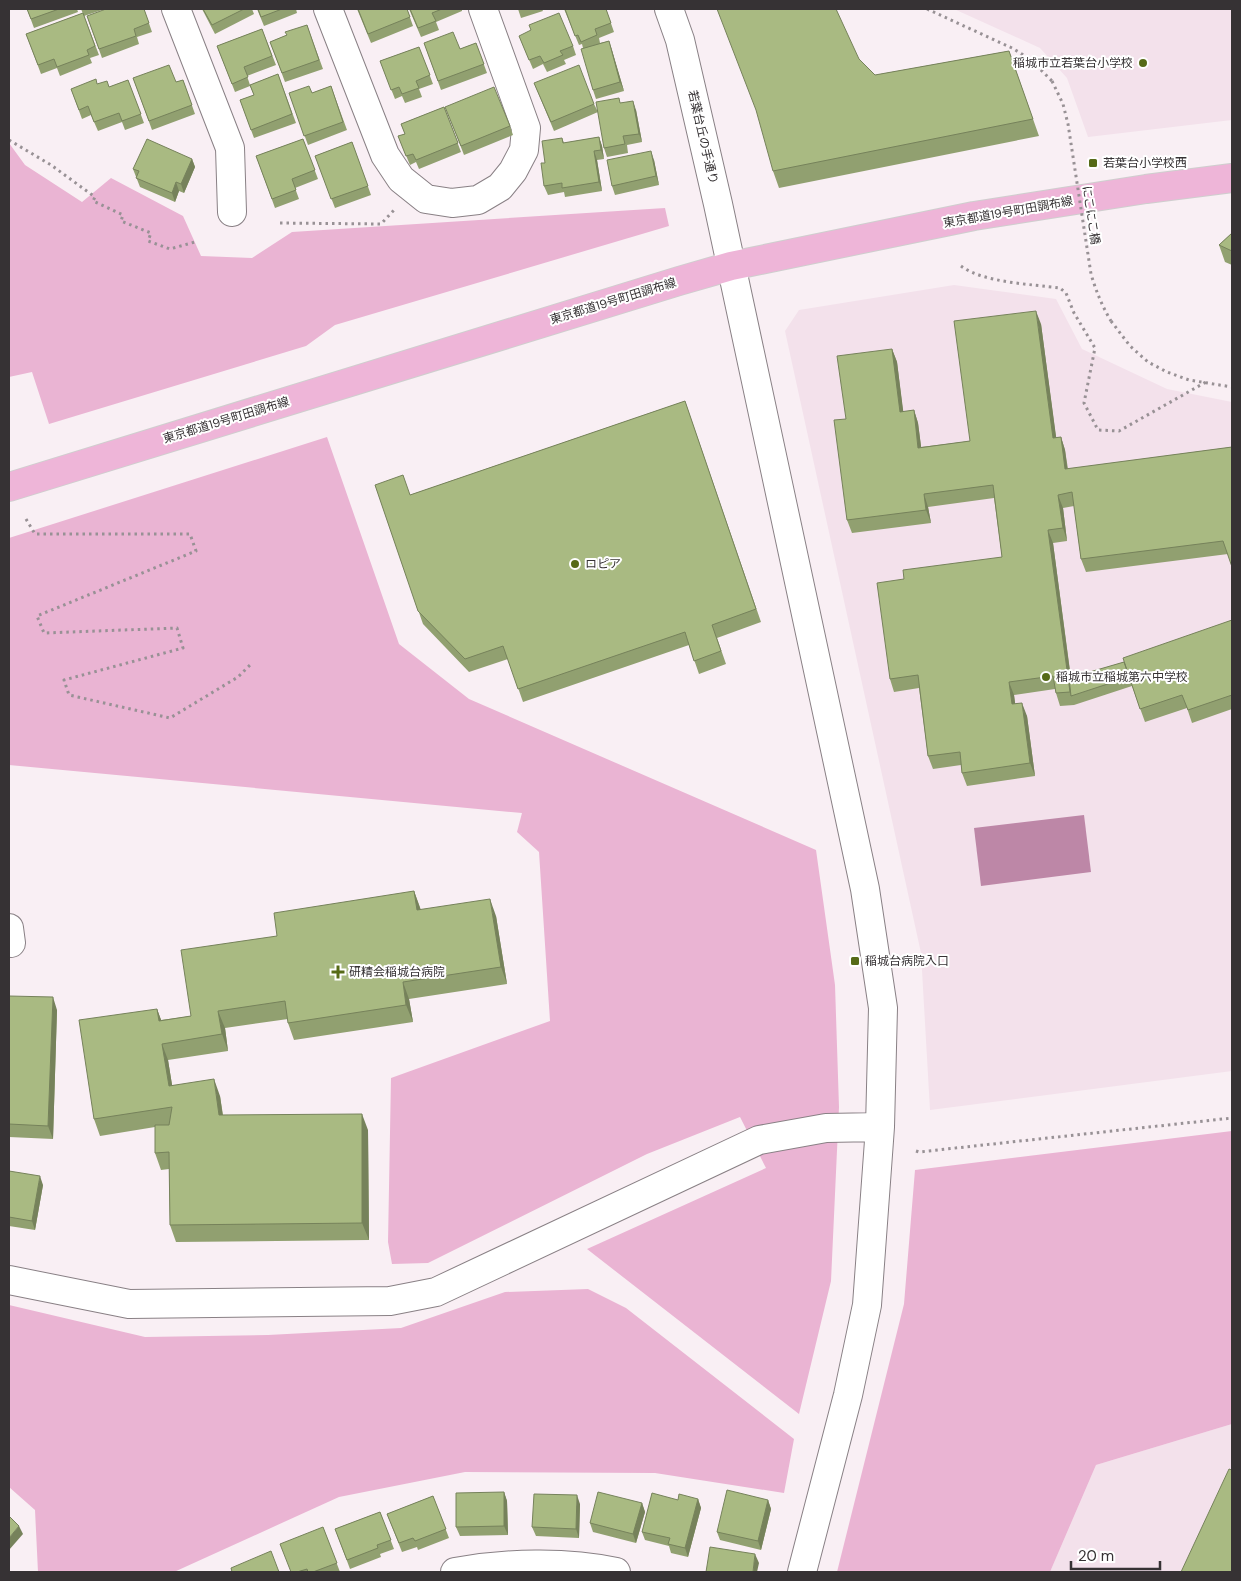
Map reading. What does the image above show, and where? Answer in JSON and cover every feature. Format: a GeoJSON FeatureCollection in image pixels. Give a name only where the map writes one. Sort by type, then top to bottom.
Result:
{"type":"FeatureCollection","features":[{"type":"Feature","properties":{"kind":"main road","name":"東京都道19号町田調布線"},"geometry":{"type":"LineString","coordinates":[[9,487],[731,266],[974,216],[1146,189],[1232,178]]}},
{"type":"Feature","properties":{"kind":"street"},"geometry":{"type":"LineString","coordinates":[[176,9],[230,148],[232,212]]}},
{"type":"Feature","properties":{"kind":"street"},"geometry":{"type":"LineString","coordinates":[[328,9],[385,155],[401,179],[413,190],[426,199],[452,203],[478,200],[500,187],[514,171],[524,150],[526,128],[483,9]]}},
{"type":"Feature","properties":{"kind":"street","name":"若葉台丘の手通り"},"geometry":{"type":"LineString","coordinates":[[669,9],[680,40],[718,204],[865,889],[883,1008],[880,1128],[867,1305],[848,1396],[802,1572]]}},
{"type":"Feature","properties":{"kind":"street"},"geometry":{"type":"LineString","coordinates":[[9,1280],[129,1304],[390,1301],[436,1292],[759,1140],[826,1128],[880,1128]]}},
{"type":"Feature","properties":{"kind":"street"},"geometry":{"type":"LineString","coordinates":[[455,1572],[493,1566],[547,1564],[616,1572]]}},
{"type":"Feature","properties":{"kind":"path","name":"にこにこ橋"},"geometry":{"type":"LineString","coordinates":[[927,9],[1012,48],[1030,59],[1052,81],[1063,104],[1068,124],[1091,274],[1096,291],[1111,321],[1130,346],[1148,362],[1167,372],[1188,380],[1232,387]]}},
{"type":"Feature","properties":{"kind":"path"},"geometry":{"type":"LineString","coordinates":[[9,140],[51,165],[95,197],[93,201],[123,215],[121,221],[151,233],[148,241],[170,249],[195,242]]}},
{"type":"Feature","properties":{"kind":"path"},"geometry":{"type":"LineString","coordinates":[[280,223],[381,224],[413,190]]}},
{"type":"Feature","properties":{"kind":"path"},"geometry":{"type":"LineString","coordinates":[[961,266],[968,272],[987,278],[1060,288],[1066,293],[1074,313],[1096,348],[1084,403],[1098,430],[1120,431],[1206,382]]}},
{"type":"Feature","properties":{"kind":"path"},"geometry":{"type":"LineString","coordinates":[[26,519],[35,534],[190,534],[196,551],[37,616],[44,633],[177,628],[183,648],[64,680],[69,695],[170,718],[238,676],[250,665]]}},
{"type":"Feature","properties":{"kind":"path"},"geometry":{"type":"LineString","coordinates":[[916,1151],[1232,1118]]}},
{"type":"Feature","properties":{"kind":"shaded area","name":"稲城市立若葉台小学校"},"geometry":{"type":"Polygon","coordinates":[[[954,9],[1232,9],[1232,120],[1088,137],[1067,78],[1040,48],[954,9]]]}},
{"type":"Feature","properties":{"kind":"shaded area"},"geometry":{"type":"Polygon","coordinates":[[[9,143],[25,165],[82,202],[111,178],[183,216],[201,256],[252,258],[292,232],[665,208],[669,226],[335,325],[306,346],[49,424],[32,372],[9,377],[9,143]]]}},
{"type":"Feature","properties":{"kind":"shaded area","name":"稲城市立稲城第六中学校"},"geometry":{"type":"Polygon","coordinates":[[[954,285],[1056,299],[1082,349],[1167,389],[1232,402],[1232,1071],[930,1110],[921,953],[785,331],[799,310],[954,285]]]}},
{"type":"Feature","properties":{"kind":"shaded area"},"geometry":{"type":"Polygon","coordinates":[[[327,437],[399,644],[469,699],[816,850],[835,985],[839,1107],[831,1281],[799,1414],[587,1249],[766,1168],[740,1117],[647,1154],[428,1263],[392,1264],[388,1242],[391,1078],[550,1021],[539,852],[517,832],[522,813],[9,765],[9,538],[327,437]]]}},
{"type":"Feature","properties":{"kind":"shaded area"},"geometry":{"type":"Polygon","coordinates":[[[1084,815],[1091,872],[981,886],[974,828],[1084,815]]]}},
{"type":"Feature","properties":{"kind":"shaded area"},"geometry":{"type":"Polygon","coordinates":[[[1232,1131],[1232,1424],[1096,1465],[1050,1572],[837,1572],[904,1304],[915,1170],[1232,1131]]]}},
{"type":"Feature","properties":{"kind":"shaded area"},"geometry":{"type":"Polygon","coordinates":[[[588,1289],[626,1308],[794,1439],[784,1493],[655,1473],[465,1472],[339,1497],[174,1572],[38,1572],[35,1510],[9,1487],[9,1305],[145,1337],[268,1335],[401,1328],[505,1292],[588,1289]]]}},
{"type":"Feature","properties":{"kind":"shaded area"},"geometry":{"type":"Polygon","coordinates":[[[1232,1424],[1232,1572],[1050,1572],[1096,1465],[1232,1424]]]}},
{"type":"Feature","properties":{"kind":"building"},"geometry":{"type":"Polygon","coordinates":[[[27,9],[59,9],[31,19],[27,9]]]}},
{"type":"Feature","properties":{"kind":"building"},"geometry":{"type":"Polygon","coordinates":[[[106,9],[144,9],[149,23],[134,29],[136,36],[99,49],[87,16],[106,9]]]}},
{"type":"Feature","properties":{"kind":"building"},"geometry":{"type":"Polygon","coordinates":[[[203,9],[244,9],[212,25],[203,9]]]}},
{"type":"Feature","properties":{"kind":"building"},"geometry":{"type":"Polygon","coordinates":[[[258,9],[282,9],[261,17],[258,9]]]}},
{"type":"Feature","properties":{"kind":"building"},"geometry":{"type":"Polygon","coordinates":[[[358,9],[407,9],[410,17],[368,34],[358,9]]]}},
{"type":"Feature","properties":{"kind":"building"},"geometry":{"type":"Polygon","coordinates":[[[410,9],[442,9],[432,13],[436,21],[418,28],[410,9]]]}},
{"type":"Feature","properties":{"kind":"building"},"geometry":{"type":"Polygon","coordinates":[[[565,9],[606,9],[611,23],[595,29],[597,35],[581,42],[578,35],[575,36],[565,9]]]}},
{"type":"Feature","properties":{"kind":"building"},"geometry":{"type":"Polygon","coordinates":[[[717,9],[836,9],[859,59],[875,75],[1009,51],[1033,119],[773,171],[756,110],[717,9]]]}},
{"type":"Feature","properties":{"kind":"building"},"geometry":{"type":"Polygon","coordinates":[[[83,13],[95,46],[87,50],[89,55],[57,67],[54,59],[38,65],[26,34],[83,13]]]}},
{"type":"Feature","properties":{"kind":"building"},"geometry":{"type":"Polygon","coordinates":[[[559,13],[573,46],[560,51],[563,55],[544,63],[540,56],[529,60],[519,36],[531,30],[529,25],[559,13]]]}},
{"type":"Feature","properties":{"kind":"building"},"geometry":{"type":"Polygon","coordinates":[[[307,25],[319,60],[282,73],[270,42],[287,35],[285,32],[307,25]]]}},
{"type":"Feature","properties":{"kind":"building"},"geometry":{"type":"Polygon","coordinates":[[[262,29],[272,56],[244,67],[248,77],[232,84],[217,46],[262,29]]]}},
{"type":"Feature","properties":{"kind":"building"},"geometry":{"type":"Polygon","coordinates":[[[453,32],[460,49],[476,43],[484,64],[438,81],[424,43],[453,32]]]}},
{"type":"Feature","properties":{"kind":"building"},"geometry":{"type":"Polygon","coordinates":[[[609,41],[620,82],[593,90],[581,49],[609,41]]]}},
{"type":"Feature","properties":{"kind":"building"},"geometry":{"type":"Polygon","coordinates":[[[419,47],[430,75],[416,81],[419,88],[402,94],[399,87],[391,90],[380,61],[419,47]]]}},
{"type":"Feature","properties":{"kind":"building"},"geometry":{"type":"Polygon","coordinates":[[[169,65],[176,82],[183,80],[192,105],[149,121],[133,78],[169,65]]]}},
{"type":"Feature","properties":{"kind":"building"},"geometry":{"type":"Polygon","coordinates":[[[579,65],[594,104],[551,122],[534,83],[579,65]]]}},
{"type":"Feature","properties":{"kind":"building"},"geometry":{"type":"Polygon","coordinates":[[[278,74],[292,114],[251,130],[240,100],[254,95],[250,85],[278,74]]]}},
{"type":"Feature","properties":{"kind":"building"},"geometry":{"type":"Polygon","coordinates":[[[96,79],[97,84],[107,81],[109,87],[128,80],[141,114],[122,121],[119,113],[94,122],[88,106],[79,110],[71,89],[96,79]]]}},
{"type":"Feature","properties":{"kind":"building"},"geometry":{"type":"Polygon","coordinates":[[[309,86],[312,93],[331,86],[343,122],[304,136],[289,93],[309,86]]]}},
{"type":"Feature","properties":{"kind":"building"},"geometry":{"type":"Polygon","coordinates":[[[494,87],[510,126],[461,146],[445,107],[494,87]]]}},
{"type":"Feature","properties":{"kind":"building"},"geometry":{"type":"Polygon","coordinates":[[[619,98],[620,103],[633,101],[639,134],[623,136],[625,144],[604,148],[596,102],[619,98]]]}},
{"type":"Feature","properties":{"kind":"building"},"geometry":{"type":"Polygon","coordinates":[[[444,107],[458,143],[416,160],[413,154],[406,156],[398,136],[405,134],[401,124],[444,107]]]}},
{"type":"Feature","properties":{"kind":"building"},"geometry":{"type":"Polygon","coordinates":[[[599,137],[601,150],[594,151],[599,182],[562,188],[562,183],[544,186],[541,163],[545,163],[542,141],[562,138],[563,143],[599,137]]]}},
{"type":"Feature","properties":{"kind":"building"},"geometry":{"type":"Polygon","coordinates":[[[147,139],[192,159],[181,184],[176,182],[172,193],[136,178],[139,171],[133,169],[147,139]]]}},
{"type":"Feature","properties":{"kind":"building"},"geometry":{"type":"Polygon","coordinates":[[[303,139],[315,170],[292,179],[296,190],[272,199],[256,156],[303,139]]]}},
{"type":"Feature","properties":{"kind":"building"},"geometry":{"type":"Polygon","coordinates":[[[352,142],[368,186],[331,199],[315,156],[352,142]]]}},
{"type":"Feature","properties":{"kind":"building"},"geometry":{"type":"Polygon","coordinates":[[[651,151],[656,176],[612,186],[607,160],[651,151]]]}},
{"type":"Feature","properties":{"kind":"building"},"geometry":{"type":"Polygon","coordinates":[[[1232,233],[1232,251],[1219,245],[1232,233]]]}},
{"type":"Feature","properties":{"kind":"building"},"geometry":{"type":"Polygon","coordinates":[[[1036,311],[1053,438],[1061,437],[1065,469],[1232,447],[1232,567],[1223,541],[1081,559],[1072,492],[1058,495],[1063,528],[1048,530],[1070,692],[1056,693],[1053,676],[1009,682],[1012,704],[1022,703],[1030,763],[962,773],[960,752],[928,756],[918,675],[890,679],[877,583],[904,579],[903,570],[1002,557],[993,485],[924,494],[926,510],[847,520],[834,420],[846,419],[837,356],[892,349],[900,412],[914,410],[918,448],[970,441],[954,321],[1036,311]]]}},
{"type":"Feature","properties":{"kind":"building"},"geometry":{"type":"Polygon","coordinates":[[[685,401],[756,609],[712,625],[721,651],[694,661],[685,632],[518,689],[503,646],[465,659],[418,611],[375,485],[403,475],[410,495],[685,401]]]}},
{"type":"Feature","properties":{"kind":"building"},"geometry":{"type":"Polygon","coordinates":[[[1232,620],[1232,695],[1188,710],[1182,695],[1140,709],[1123,658],[1232,620]]]}},
{"type":"Feature","properties":{"kind":"building"},"geometry":{"type":"Polygon","coordinates":[[[1124,662],[1129,677],[1071,696],[1069,678],[1124,662]]]}},
{"type":"Feature","properties":{"kind":"building"},"geometry":{"type":"Polygon","coordinates":[[[414,891],[417,910],[490,899],[501,967],[403,982],[406,1005],[288,1023],[285,1001],[218,1011],[222,1034],[162,1044],[169,1086],[214,1079],[219,1115],[362,1114],[362,1223],[170,1225],[169,1152],[155,1153],[155,1125],[169,1125],[172,1107],[94,1119],[79,1020],[157,1009],[159,1021],[191,1016],[181,950],[277,936],[274,913],[414,891]]]}},
{"type":"Feature","properties":{"kind":"building"},"geometry":{"type":"Polygon","coordinates":[[[9,996],[53,997],[48,1126],[9,1124],[9,996]]]}},
{"type":"Feature","properties":{"kind":"building"},"geometry":{"type":"Polygon","coordinates":[[[9,1171],[40,1176],[32,1221],[9,1217],[9,1171]]]}},
{"type":"Feature","properties":{"kind":"building"},"geometry":{"type":"Polygon","coordinates":[[[1229,1469],[1232,1470],[1232,1572],[1181,1572],[1229,1469]]]}},
{"type":"Feature","properties":{"kind":"building"},"geometry":{"type":"Polygon","coordinates":[[[727,1490],[768,1500],[758,1541],[717,1532],[727,1490]]]}},
{"type":"Feature","properties":{"kind":"building"},"geometry":{"type":"Polygon","coordinates":[[[504,1492],[504,1526],[456,1527],[456,1493],[504,1492]]]}},
{"type":"Feature","properties":{"kind":"building"},"geometry":{"type":"Polygon","coordinates":[[[598,1492],[642,1503],[633,1534],[590,1523],[598,1492]]]}},
{"type":"Feature","properties":{"kind":"building"},"geometry":{"type":"Polygon","coordinates":[[[652,1493],[678,1500],[679,1494],[698,1499],[685,1548],[668,1544],[670,1538],[642,1532],[652,1493]]]}},
{"type":"Feature","properties":{"kind":"building"},"geometry":{"type":"Polygon","coordinates":[[[534,1494],[577,1495],[576,1529],[532,1527],[534,1494]]]}},
{"type":"Feature","properties":{"kind":"building"},"geometry":{"type":"Polygon","coordinates":[[[433,1496],[446,1529],[415,1541],[413,1538],[399,1543],[387,1514],[433,1496]]]}},
{"type":"Feature","properties":{"kind":"building"},"geometry":{"type":"Polygon","coordinates":[[[380,1512],[391,1540],[377,1545],[378,1548],[347,1560],[335,1529],[380,1512]]]}},
{"type":"Feature","properties":{"kind":"building"},"geometry":{"type":"Polygon","coordinates":[[[9,1516],[19,1526],[9,1538],[9,1516]]]}},
{"type":"Feature","properties":{"kind":"building"},"geometry":{"type":"Polygon","coordinates":[[[323,1527],[337,1563],[313,1572],[308,1572],[307,1569],[291,1572],[280,1544],[323,1527]]]}},
{"type":"Feature","properties":{"kind":"building"},"geometry":{"type":"Polygon","coordinates":[[[710,1547],[755,1554],[753,1572],[706,1572],[710,1547]]]}},
{"type":"Feature","properties":{"kind":"building"},"geometry":{"type":"Polygon","coordinates":[[[271,1551],[279,1572],[232,1572],[231,1568],[271,1551]]]}},
{"type":"Feature","properties":{"kind":"place","name":"稲城市立若葉台小学校"},"geometry":{"type":"Point","coordinates":[1143,63]}},
{"type":"Feature","properties":{"kind":"place","name":"若葉台小学校西"},"geometry":{"type":"Point","coordinates":[1093,163]}},
{"type":"Feature","properties":{"kind":"place","name":"ロピア"},"geometry":{"type":"Point","coordinates":[575,564]}},
{"type":"Feature","properties":{"kind":"place","name":"稲城市立稲城第六中学校"},"geometry":{"type":"Point","coordinates":[1046,677]}},
{"type":"Feature","properties":{"kind":"place","name":"稲城台病院入口"},"geometry":{"type":"Point","coordinates":[855,961]}},
{"type":"Feature","properties":{"kind":"place","name":"研精会稲城台病院"},"geometry":{"type":"Point","coordinates":[338,972]}}]}
